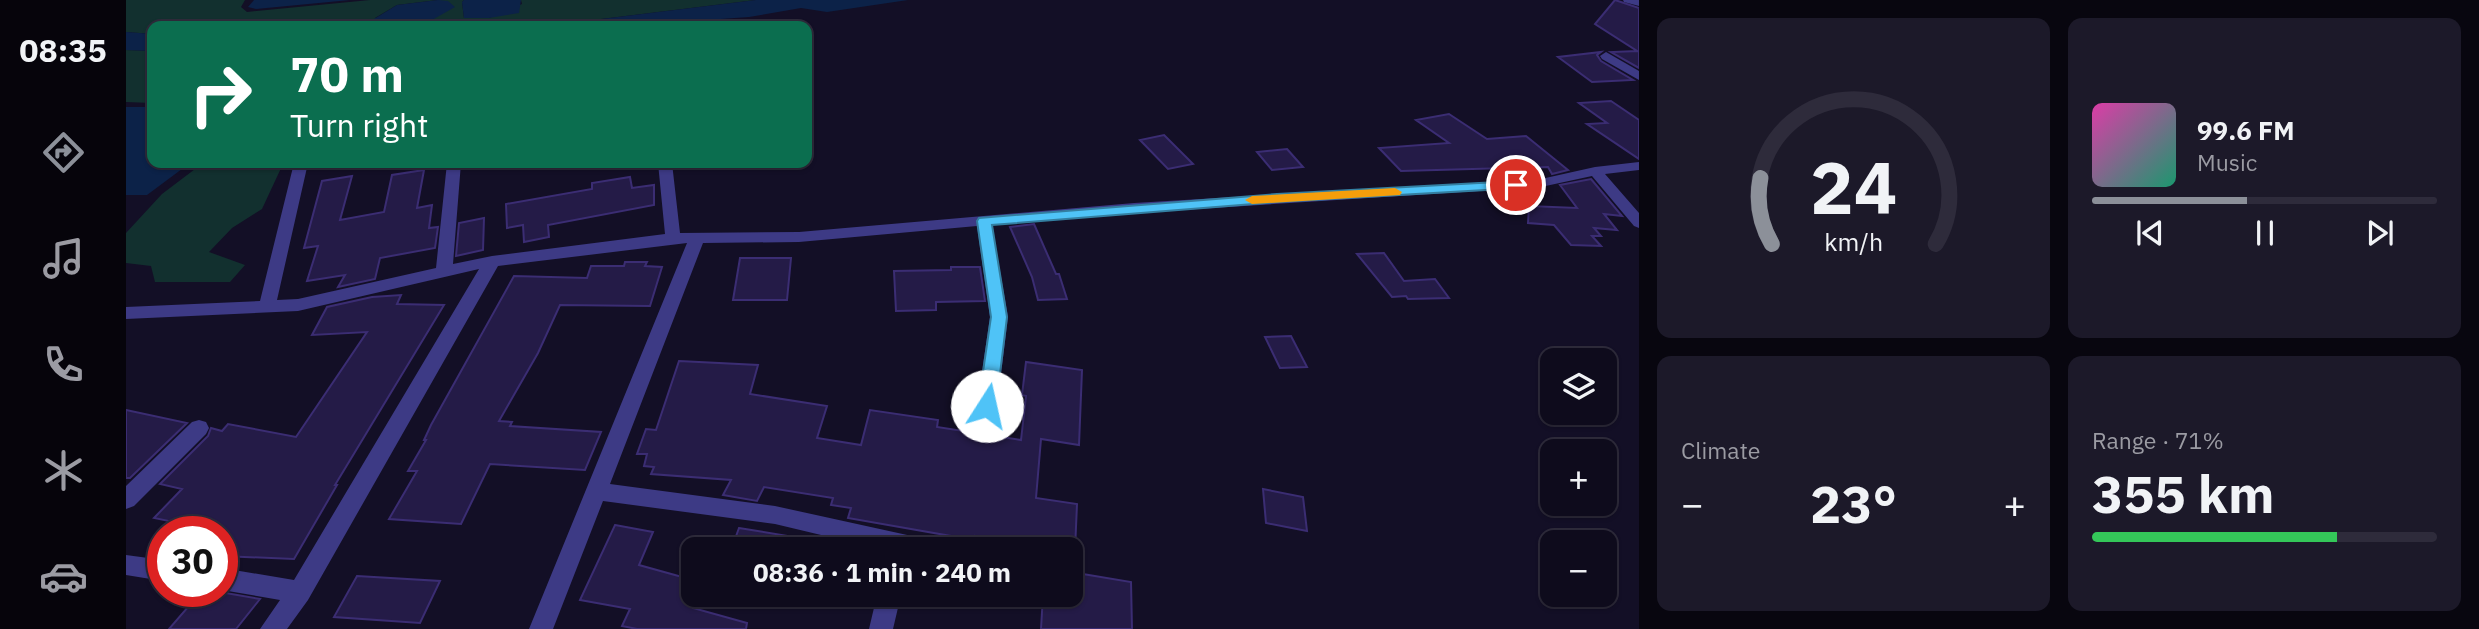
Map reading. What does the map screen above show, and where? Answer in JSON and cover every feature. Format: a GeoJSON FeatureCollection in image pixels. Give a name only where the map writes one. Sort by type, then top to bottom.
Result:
{"type":"FeatureCollection","features":[{"type":"Feature","properties":{"kind":"street"},"geometry":{"type":"LineString","coordinates":[[1628,0],[1639,3]]}},
{"type":"Feature","properties":{"kind":"street"},"geometry":{"type":"LineString","coordinates":[[1606,57],[1639,76]]}},
{"type":"Feature","properties":{"kind":"street"},"geometry":{"type":"LineString","coordinates":[[126,313],[267,308],[315,302],[492,261],[673,239],[799,237],[1277,198],[1541,183],[1595,171],[1639,166]]}},
{"type":"Feature","properties":{"kind":"street"},"geometry":{"type":"LineString","coordinates":[[267,308],[300,168]]}},
{"type":"Feature","properties":{"kind":"street"},"geometry":{"type":"LineString","coordinates":[[444,271],[454,168]]}},
{"type":"Feature","properties":{"kind":"street"},"geometry":{"type":"LineString","coordinates":[[665,168],[673,239]]}},
{"type":"Feature","properties":{"kind":"street"},"geometry":{"type":"LineString","coordinates":[[1595,171],[1639,223]]}},
{"type":"Feature","properties":{"kind":"street"},"geometry":{"type":"LineString","coordinates":[[984,221],[999,317],[987,406]]}},
{"type":"Feature","properties":{"kind":"street"},"geometry":{"type":"LineString","coordinates":[[541,629],[697,237]]}},
{"type":"Feature","properties":{"kind":"street"},"geometry":{"type":"LineString","coordinates":[[272,629],[300,592],[492,261]]}},
{"type":"Feature","properties":{"kind":"street"},"geometry":{"type":"LineString","coordinates":[[126,500],[199,428]]}},
{"type":"Feature","properties":{"kind":"street"},"geometry":{"type":"LineString","coordinates":[[597,492],[775,515],[864,537]]}},
{"type":"Feature","properties":{"kind":"street"},"geometry":{"type":"LineString","coordinates":[[126,565],[147,568]]}},
{"type":"Feature","properties":{"kind":"street"},"geometry":{"type":"LineString","coordinates":[[238,582],[300,592]]}},
{"type":"Feature","properties":{"kind":"street"},"geometry":{"type":"LineString","coordinates":[[881,629],[886,607]]}},
{"type":"Feature","properties":{"kind":"green space"},"geometry":{"type":"Polygon","coordinates":[[[126,0],[245,0],[241,7],[247,12],[370,0],[438,0],[397,5],[375,18],[419,21],[147,21],[147,34],[126,32],[126,0]]]}},
{"type":"Feature","properties":{"kind":"green space"},"geometry":{"type":"Polygon","coordinates":[[[438,0],[464,0],[464,18],[489,18],[522,4],[521,0],[756,0],[585,21],[419,21],[438,0]]]}},
{"type":"Feature","properties":{"kind":"green space"},"geometry":{"type":"Polygon","coordinates":[[[126,50],[147,51],[147,103],[126,102],[126,50]]]}},
{"type":"Feature","properties":{"kind":"green space"},"geometry":{"type":"Polygon","coordinates":[[[196,168],[281,168],[262,209],[232,228],[209,252],[245,265],[230,282],[155,282],[151,266],[126,263],[126,233],[162,194],[196,168]]]}},
{"type":"Feature","properties":{"kind":"water"},"geometry":{"type":"Polygon","coordinates":[[[254,0],[350,0],[256,9],[248,7],[254,0]]]}},
{"type":"Feature","properties":{"kind":"water"},"geometry":{"type":"Polygon","coordinates":[[[464,0],[521,0],[519,13],[489,18],[464,18],[464,0]]]}},
{"type":"Feature","properties":{"kind":"water"},"geometry":{"type":"Polygon","coordinates":[[[756,0],[908,0],[827,12],[801,8],[749,17],[693,21],[585,21],[756,0]]]}},
{"type":"Feature","properties":{"kind":"water"},"geometry":{"type":"Polygon","coordinates":[[[448,1],[455,7],[432,20],[374,19],[397,5],[448,1]]]}},
{"type":"Feature","properties":{"kind":"water"},"geometry":{"type":"Polygon","coordinates":[[[126,32],[147,34],[147,51],[126,50],[126,32]]]}},
{"type":"Feature","properties":{"kind":"water"},"geometry":{"type":"Polygon","coordinates":[[[126,107],[147,107],[147,168],[183,168],[147,195],[126,195],[126,107]]]}},
{"type":"Feature","properties":{"kind":"building"},"geometry":{"type":"Polygon","coordinates":[[[1615,0],[1639,8],[1639,68],[1611,52],[1637,51],[1595,24],[1615,0]]]}},
{"type":"Feature","properties":{"kind":"building"},"geometry":{"type":"Polygon","coordinates":[[[1601,52],[1597,55],[1601,61],[1633,80],[1592,82],[1558,57],[1601,52]]]}},
{"type":"Feature","properties":{"kind":"building"},"geometry":{"type":"Polygon","coordinates":[[[1611,101],[1639,120],[1639,159],[1587,124],[1607,123],[1579,103],[1611,101]]]}},
{"type":"Feature","properties":{"kind":"building"},"geometry":{"type":"Polygon","coordinates":[[[1449,114],[1487,139],[1526,136],[1568,170],[1552,174],[1548,167],[1401,171],[1379,148],[1449,143],[1416,120],[1449,114]]]}},
{"type":"Feature","properties":{"kind":"building"},"geometry":{"type":"Polygon","coordinates":[[[1164,135],[1193,164],[1168,169],[1140,140],[1164,135]]]}},
{"type":"Feature","properties":{"kind":"building"},"geometry":{"type":"Polygon","coordinates":[[[1287,149],[1303,167],[1272,170],[1257,152],[1287,149]]]}},
{"type":"Feature","properties":{"kind":"building"},"geometry":{"type":"Polygon","coordinates":[[[424,170],[417,208],[432,205],[429,228],[438,227],[435,248],[380,258],[375,279],[338,287],[345,275],[307,281],[318,246],[304,248],[322,181],[352,176],[340,220],[384,212],[392,175],[424,170]]]}},
{"type":"Feature","properties":{"kind":"building"},"geometry":{"type":"Polygon","coordinates":[[[630,177],[632,188],[654,185],[654,205],[548,225],[549,237],[524,242],[523,225],[507,228],[506,204],[592,189],[592,183],[630,177]]]}},
{"type":"Feature","properties":{"kind":"building"},"geometry":{"type":"Polygon","coordinates":[[[1591,179],[1622,216],[1604,214],[1617,230],[1594,228],[1601,236],[1592,236],[1601,246],[1571,245],[1554,225],[1528,223],[1529,206],[1577,208],[1560,185],[1591,179]]]}},
{"type":"Feature","properties":{"kind":"building"},"geometry":{"type":"Polygon","coordinates":[[[484,218],[483,250],[456,256],[459,223],[484,218]]]}},
{"type":"Feature","properties":{"kind":"building"},"geometry":{"type":"Polygon","coordinates":[[[1034,224],[1056,274],[1059,274],[1067,299],[1038,300],[1032,277],[1010,227],[1034,224]]]}},
{"type":"Feature","properties":{"kind":"building"},"geometry":{"type":"Polygon","coordinates":[[[1384,253],[1404,281],[1435,279],[1449,298],[1392,297],[1357,254],[1384,253]]]}},
{"type":"Feature","properties":{"kind":"building"},"geometry":{"type":"Polygon","coordinates":[[[740,258],[791,258],[787,300],[733,300],[740,258]]]}},
{"type":"Feature","properties":{"kind":"building"},"geometry":{"type":"Polygon","coordinates":[[[625,262],[647,262],[645,266],[662,267],[650,306],[560,305],[538,353],[499,421],[512,422],[510,426],[601,432],[585,470],[490,464],[461,524],[389,519],[417,471],[408,471],[426,440],[431,425],[514,276],[587,278],[591,266],[624,266],[625,262]]]}},
{"type":"Feature","properties":{"kind":"building"},"geometry":{"type":"Polygon","coordinates":[[[951,267],[980,267],[985,301],[936,302],[936,310],[896,311],[894,271],[951,270],[951,267]]]}},
{"type":"Feature","properties":{"kind":"building"},"geometry":{"type":"Polygon","coordinates":[[[401,295],[397,304],[444,305],[335,485],[294,559],[238,557],[238,516],[156,516],[182,489],[160,484],[208,436],[211,428],[222,431],[228,424],[296,437],[367,332],[312,335],[327,307],[372,297],[401,295]]]}},
{"type":"Feature","properties":{"kind":"building"},"geometry":{"type":"Polygon","coordinates":[[[1291,336],[1307,367],[1280,368],[1265,337],[1291,336]]]}},
{"type":"Feature","properties":{"kind":"building"},"geometry":{"type":"Polygon","coordinates":[[[679,361],[758,365],[750,394],[827,406],[817,438],[861,445],[870,410],[938,420],[937,427],[1021,440],[1026,396],[1022,395],[1026,362],[1082,370],[1079,445],[1041,439],[1036,498],[1077,504],[1076,537],[957,537],[848,518],[851,508],[831,505],[833,498],[764,487],[757,501],[723,495],[731,480],[651,474],[654,467],[644,466],[647,454],[637,454],[646,429],[656,430],[679,361]]]}},
{"type":"Feature","properties":{"kind":"building"},"geometry":{"type":"Polygon","coordinates":[[[126,410],[187,423],[130,478],[126,478],[126,410]]]}},
{"type":"Feature","properties":{"kind":"building"},"geometry":{"type":"Polygon","coordinates":[[[1263,489],[1303,497],[1307,531],[1266,523],[1263,489]]]}},
{"type":"Feature","properties":{"kind":"building"},"geometry":{"type":"Polygon","coordinates":[[[615,525],[653,532],[639,565],[681,577],[681,607],[693,607],[747,623],[746,629],[637,629],[622,626],[630,609],[580,600],[615,525]]]}},
{"type":"Feature","properties":{"kind":"building"},"geometry":{"type":"Polygon","coordinates":[[[739,528],[794,537],[736,537],[739,528]]]}},
{"type":"Feature","properties":{"kind":"building"},"geometry":{"type":"Polygon","coordinates":[[[1083,574],[1131,582],[1132,629],[1041,629],[1042,607],[1083,607],[1083,574]]]}},
{"type":"Feature","properties":{"kind":"building"},"geometry":{"type":"Polygon","coordinates":[[[357,576],[440,581],[420,623],[334,617],[357,576]]]}},
{"type":"Feature","properties":{"kind":"building"},"geometry":{"type":"Polygon","coordinates":[[[238,595],[260,599],[236,629],[169,629],[188,607],[238,607],[238,595]]]}},
{"type":"Feature","properties":{"kind":"slow traffic"},"geometry":{"type":"LineString","coordinates":[[1252,200],[1395,192]]}},
{"type":"Feature","properties":{"kind":"route"},"geometry":{"type":"LineString","coordinates":[[987,406],[999,317],[984,221],[1277,198],[1516,185]]}}]}
